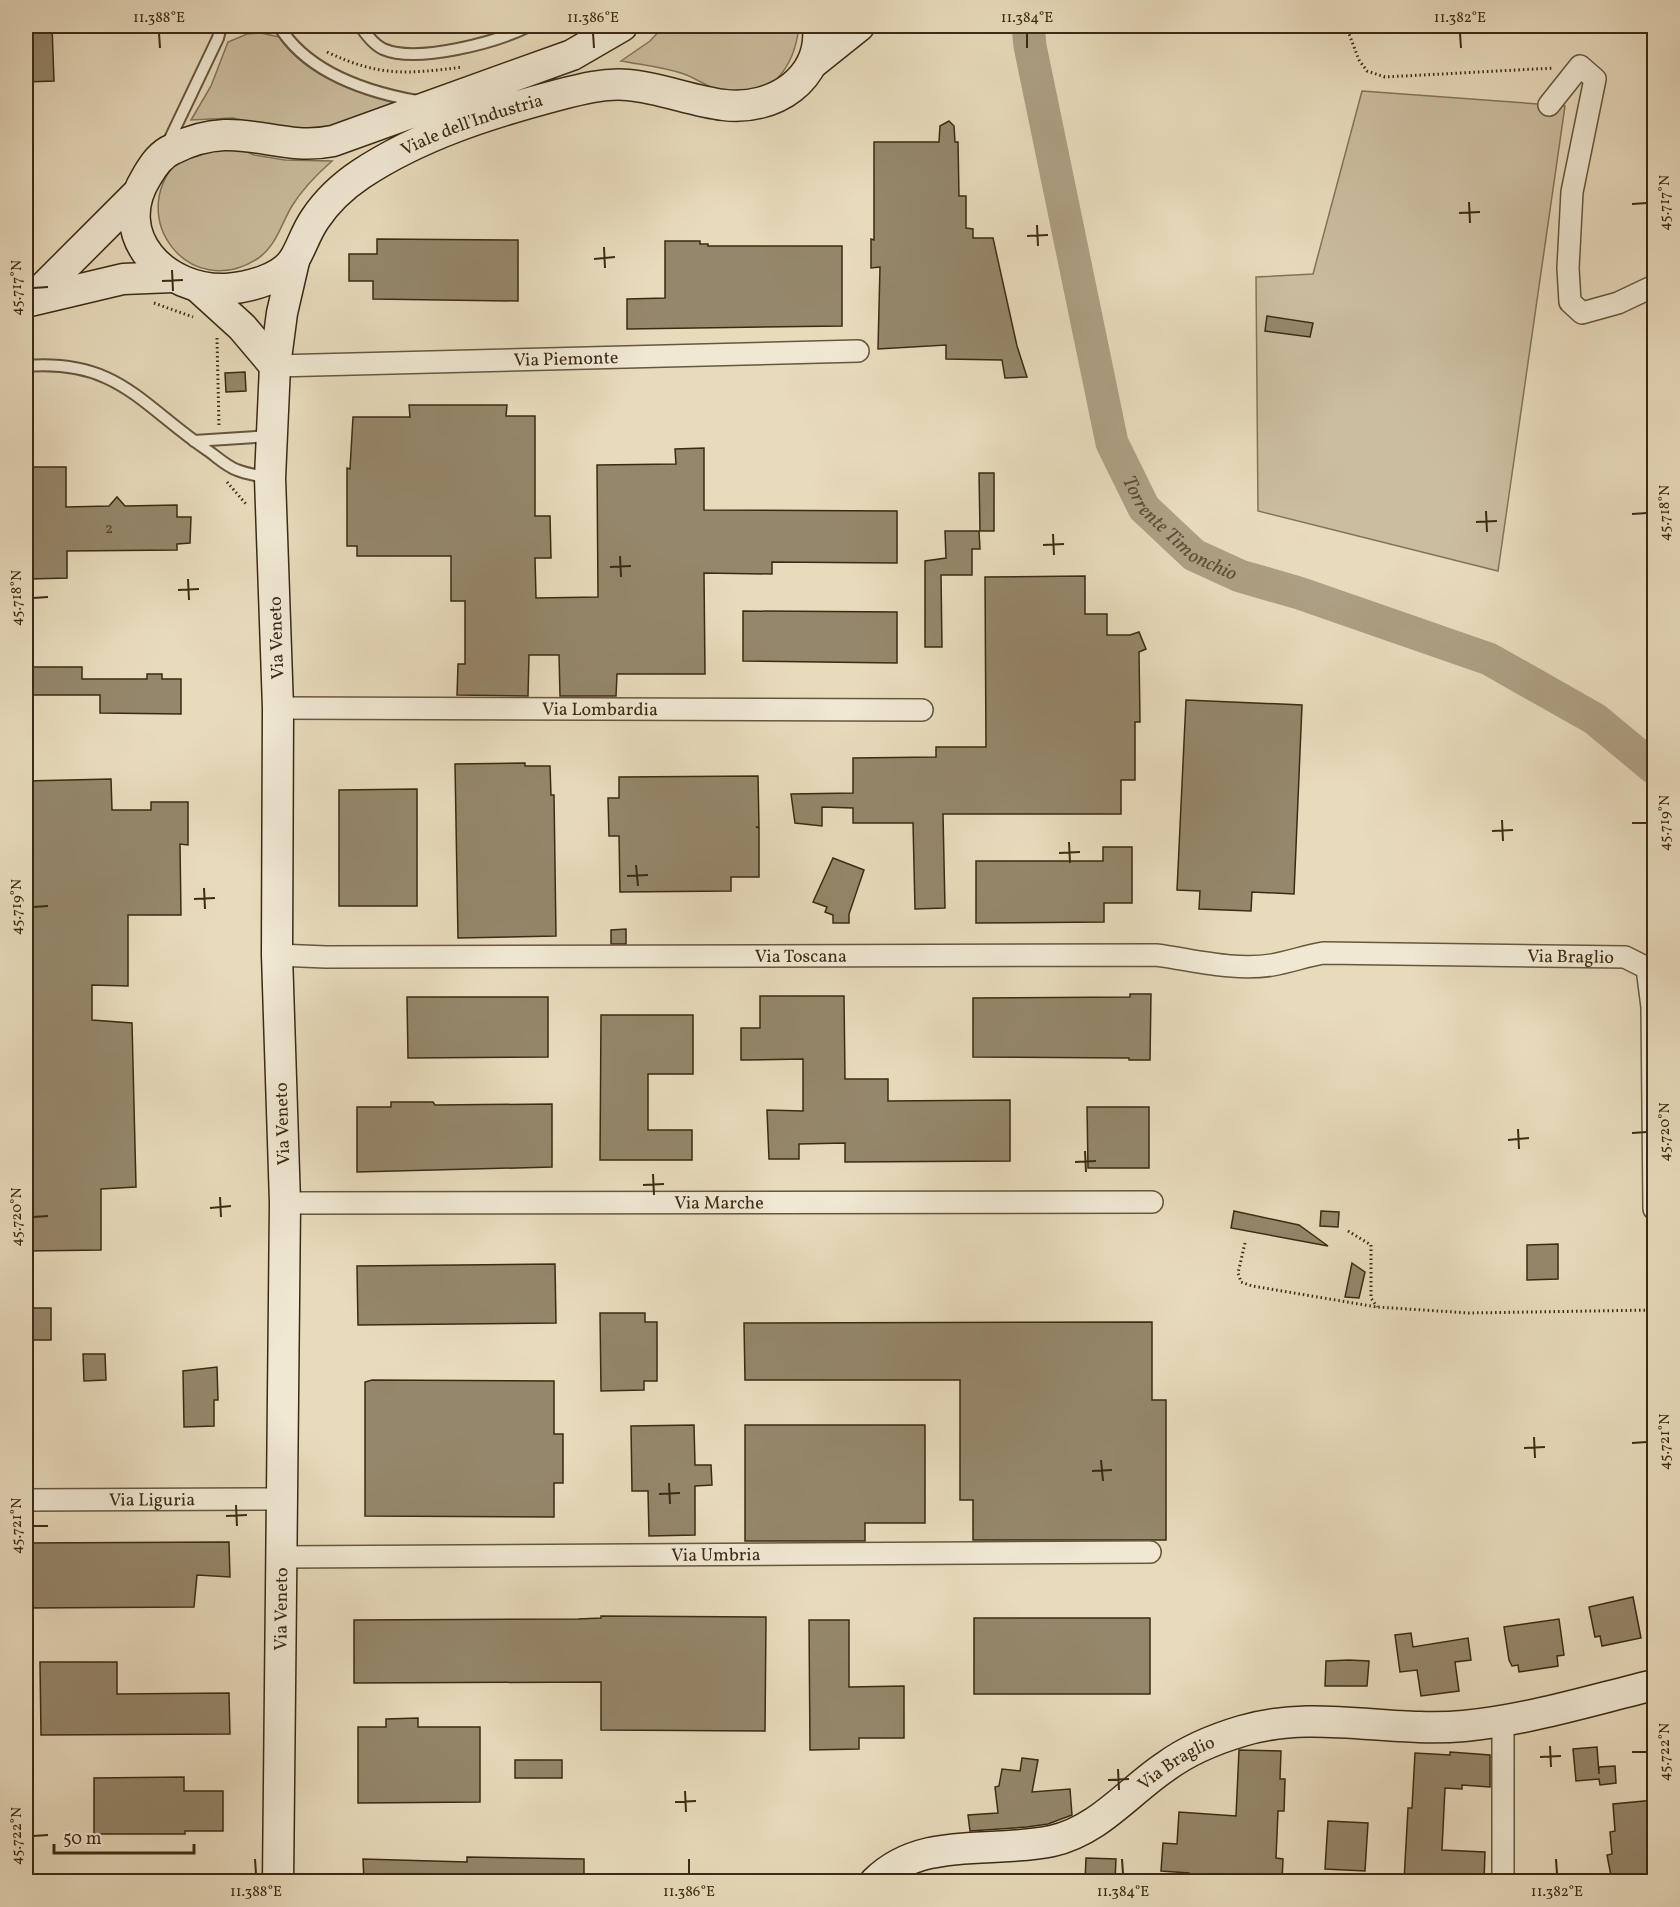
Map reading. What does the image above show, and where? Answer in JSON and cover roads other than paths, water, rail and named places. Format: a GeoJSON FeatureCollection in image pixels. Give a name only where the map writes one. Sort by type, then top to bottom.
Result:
{"type":"FeatureCollection","features":[{"type":"Feature","properties":{"kind":"main road","name":"Viale dell'Industria"},"geometry":{"type":"LineString","coordinates":[[29,300],[136,195],[163,154],[199,138],[220,134],[252,135],[297,143],[322,143],[572,55],[622,26]]}},
{"type":"Feature","properties":{"kind":"main road"},"geometry":{"type":"LineString","coordinates":[[814,62],[818,48],[818,26]]}},
{"type":"Feature","properties":{"kind":"main road","name":"Viale dell'Industria"},"geometry":{"type":"LineString","coordinates":[[29,300],[128,278],[186,282],[228,289],[252,285],[273,277],[294,261],[315,219],[348,184],[405,149],[451,129],[532,103],[611,85],[636,86],[723,105],[749,104],[783,93],[798,83],[814,62],[859,26]]}},
{"type":"Feature","properties":{"kind":"main road"},"geometry":{"type":"LineString","coordinates":[[136,195],[136,224],[141,243],[152,259],[186,282],[242,327],[275,366]]}},
{"type":"Feature","properties":{"kind":"main road","name":"Via Veneto"},"geometry":{"type":"LineString","coordinates":[[278,1881],[280,1499],[285,1203],[277,954],[278,708],[270,478],[275,366],[282,313],[294,261]]}},
{"type":"Feature","properties":{"kind":"main road","name":"Via Braglio"},"geometry":{"type":"LineString","coordinates":[[875,1881],[887,1869],[905,1859],[940,1850],[995,1848],[1054,1841],[1105,1816],[1162,1768],[1184,1754],[1243,1731],[1280,1721],[1405,1727],[1463,1726],[1503,1721],[1654,1685]]}},
{"type":"Feature","properties":{"kind":"street"},"geometry":{"type":"LineString","coordinates":[[1549,105],[1580,66],[1595,79],[1572,192],[1568,268],[1570,302],[1582,313],[1618,303],[1654,286]]}},
{"type":"Feature","properties":{"kind":"street","name":"Via Piemonte"},"geometry":{"type":"LineString","coordinates":[[275,366],[858,351]]}},
{"type":"Feature","properties":{"kind":"street","name":"Via Lombardia"},"geometry":{"type":"LineString","coordinates":[[278,708],[922,710]]}},
{"type":"Feature","properties":{"kind":"street","name":"Via Toscana"},"geometry":{"type":"LineString","coordinates":[[277,954],[326,957],[1156,955],[1210,965],[1242,966],[1274,965],[1323,953]]}},
{"type":"Feature","properties":{"kind":"street","name":"Via Braglio"},"geometry":{"type":"LineString","coordinates":[[1323,953],[1625,957],[1647,968],[1652,1007],[1654,1209]]}},
{"type":"Feature","properties":{"kind":"street","name":"Via Marche"},"geometry":{"type":"LineString","coordinates":[[285,1203],[1152,1202]]}},
{"type":"Feature","properties":{"kind":"street","name":"Via Liguria"},"geometry":{"type":"LineString","coordinates":[[26,1500],[280,1499]]}},
{"type":"Feature","properties":{"kind":"street","name":"Via Umbria"},"geometry":{"type":"LineString","coordinates":[[281,1557],[1150,1552]]}},
{"type":"Feature","properties":{"kind":"street"},"geometry":{"type":"LineString","coordinates":[[1503,1721],[1503,1881]]}},
{"type":"Feature","properties":{"kind":"lane","name":"Viale dell'Industria"},"geometry":{"type":"LineString","coordinates":[[163,154],[214,47],[221,26]]}},
{"type":"Feature","properties":{"kind":"lane","name":"Viale dell'Industria"},"geometry":{"type":"LineString","coordinates":[[279,26],[293,45],[324,69],[360,86],[399,98],[435,105]]}},
{"type":"Feature","properties":{"kind":"lane"},"geometry":{"type":"LineString","coordinates":[[360,26],[369,38],[383,48],[402,52],[470,47],[529,26]]}},
{"type":"Feature","properties":{"kind":"lane"},"geometry":{"type":"LineString","coordinates":[[26,366],[68,367],[115,381],[141,397],[193,441],[237,470],[270,478]]}},
{"type":"Feature","properties":{"kind":"lane"},"geometry":{"type":"LineString","coordinates":[[193,441],[271,436]]}},
{"type":"Feature","properties":{"kind":"waterway","name":"Torrente Timonchio"},"geometry":{"type":"LineString","coordinates":[[1028,26],[1030,46],[1112,443],[1144,508],[1194,555],[1240,576],[1299,593],[1489,659],[1595,719],[1654,768]]}}]}
